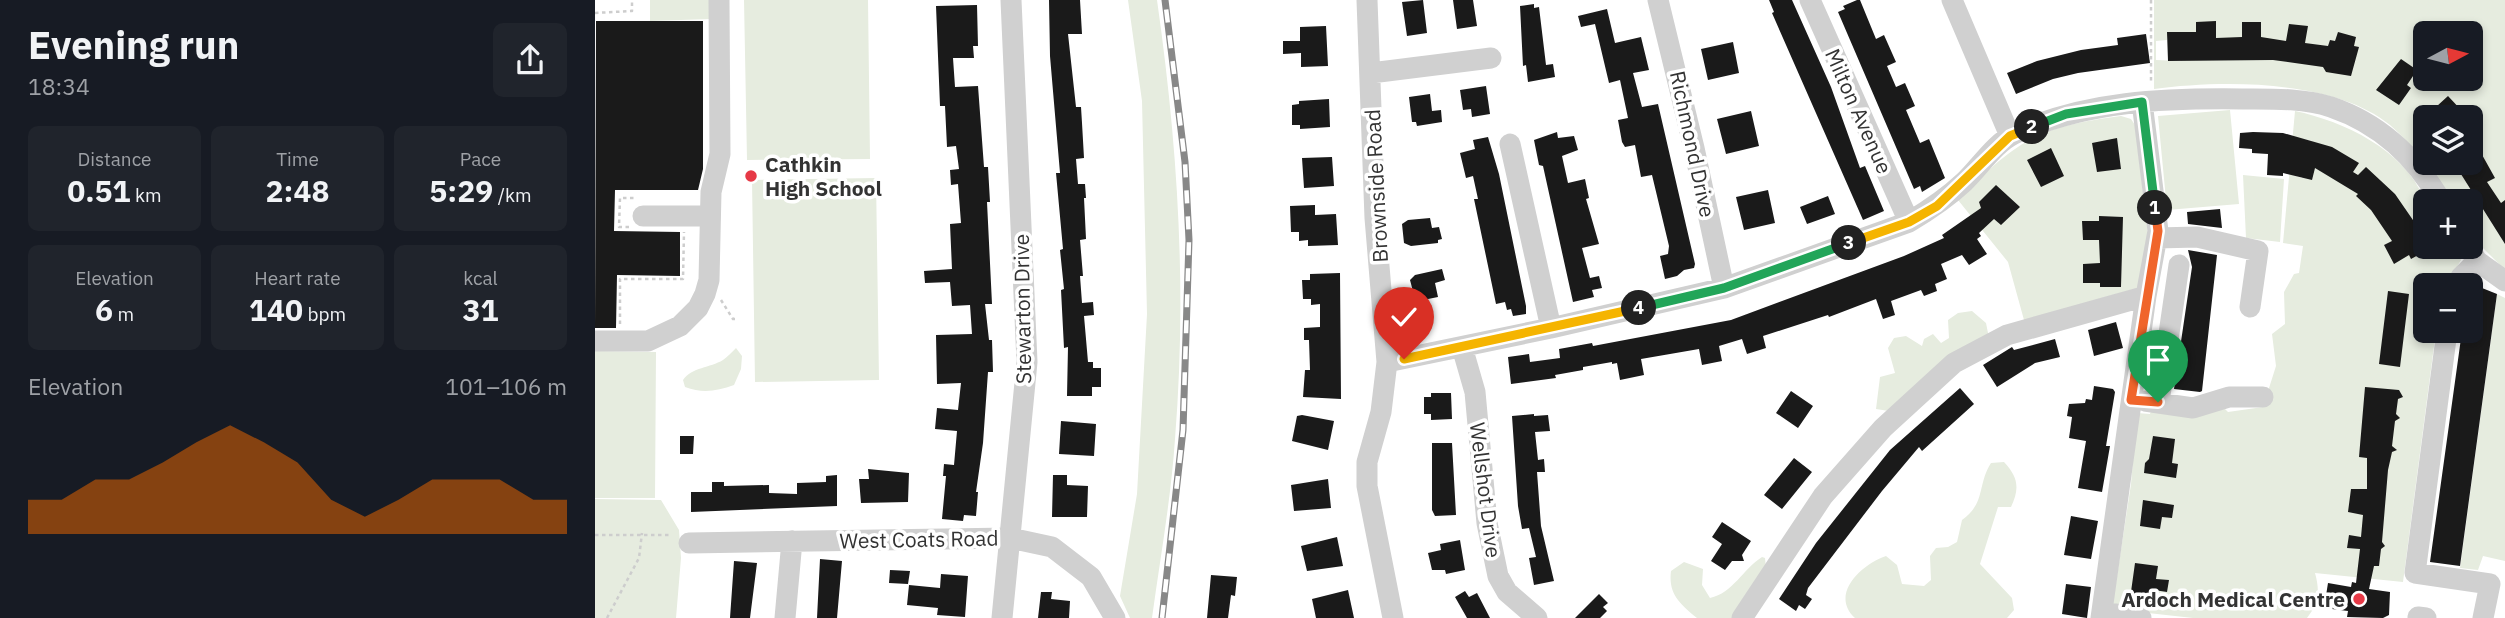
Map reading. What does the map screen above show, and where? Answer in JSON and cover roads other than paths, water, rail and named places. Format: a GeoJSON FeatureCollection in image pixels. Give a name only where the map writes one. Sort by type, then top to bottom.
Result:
{"type":"FeatureCollection","features":[{"type":"Feature","properties":{"kind":"street"},"geometry":{"type":"LineString","coordinates":[[595,341],[647,341],[680,326],[698,308],[709,280],[711,192],[720,154],[719,0]]}},
{"type":"Feature","properties":{"kind":"street","name":"Stewarton Drive"},"geometry":{"type":"LineString","coordinates":[[1002,618],[1027,362],[1011,0]]}},
{"type":"Feature","properties":{"kind":"street","name":"Brownside Road"},"geometry":{"type":"LineString","coordinates":[[1367,0],[1375,218],[1387,362],[1381,412],[1367,462],[1367,486],[1393,618]]}},
{"type":"Feature","properties":{"kind":"street","name":"Richmond Drive"},"geometry":{"type":"LineString","coordinates":[[1658,0],[1689,124],[1724,288]]}},
{"type":"Feature","properties":{"kind":"street","name":"Milton Avenue"},"geometry":{"type":"LineString","coordinates":[[1809,0],[1909,222]]}},
{"type":"Feature","properties":{"kind":"street"},"geometry":{"type":"LineString","coordinates":[[1952,0],[2010,136]]}},
{"type":"Feature","properties":{"kind":"street"},"geometry":{"type":"LineString","coordinates":[[1371,73],[1491,58]]}},
{"type":"Feature","properties":{"kind":"street"},"geometry":{"type":"LineString","coordinates":[[1387,362],[1724,288],[1909,222],[1937,206],[2010,136],[2066,114],[2147,101],[2284,99],[2330,107],[2370,126],[2400,146],[2424,172],[2434,189]]}},
{"type":"Feature","properties":{"kind":"street"},"geometry":{"type":"LineString","coordinates":[[2141,618],[2101,615],[2146,296],[2157,238],[2147,101]]}},
{"type":"Feature","properties":{"kind":"street"},"geometry":{"type":"LineString","coordinates":[[1510,144],[1551,328]]}},
{"type":"Feature","properties":{"kind":"street"},"geometry":{"type":"LineString","coordinates":[[640,214],[711,216]]}},
{"type":"Feature","properties":{"kind":"street"},"geometry":{"type":"LineString","coordinates":[[2157,238],[2197,237],[2258,251],[2250,307]]}},
{"type":"Feature","properties":{"kind":"street"},"geometry":{"type":"LineString","coordinates":[[2479,259],[2505,281]]}},
{"type":"Feature","properties":{"kind":"street"},"geometry":{"type":"LineString","coordinates":[[2158,402],[2179,265]]}},
{"type":"Feature","properties":{"kind":"street"},"geometry":{"type":"LineString","coordinates":[[1742,618],[1823,496],[1883,428],[1954,363],[2007,335],[2146,296]]}},
{"type":"Feature","properties":{"kind":"street"},"geometry":{"type":"LineString","coordinates":[[2445,343],[2415,573],[2490,584],[2483,618]]}},
{"type":"Feature","properties":{"kind":"street","name":"Wellshot Drive"},"geometry":{"type":"LineString","coordinates":[[1462,347],[1475,392],[1487,523],[1498,576],[1507,592],[1537,618]]}},
{"type":"Feature","properties":{"kind":"street"},"geometry":{"type":"LineString","coordinates":[[2131,400],[2193,408],[2229,397],[2263,397]]}},
{"type":"Feature","properties":{"kind":"street","name":"West Coats Road"},"geometry":{"type":"LineString","coordinates":[[682,539],[792,541],[1010,538],[1052,547],[1091,577],[1115,618]]}},
{"type":"Feature","properties":{"kind":"street"},"geometry":{"type":"LineString","coordinates":[[785,618],[792,541]]}},
{"type":"Feature","properties":{"kind":"railway"},"geometry":{"type":"LineString","coordinates":[[1162,618],[1183,430],[1189,240],[1185,162],[1165,0]]}},
{"type":"Feature","properties":{"kind":"place","name":"Cathkin High School"},"geometry":{"type":"Point","coordinates":[751,176]}},
{"type":"Feature","properties":{"kind":"place","name":"Ardoch Medical Centre"},"geometry":{"type":"Point","coordinates":[2359,599]}}]}
